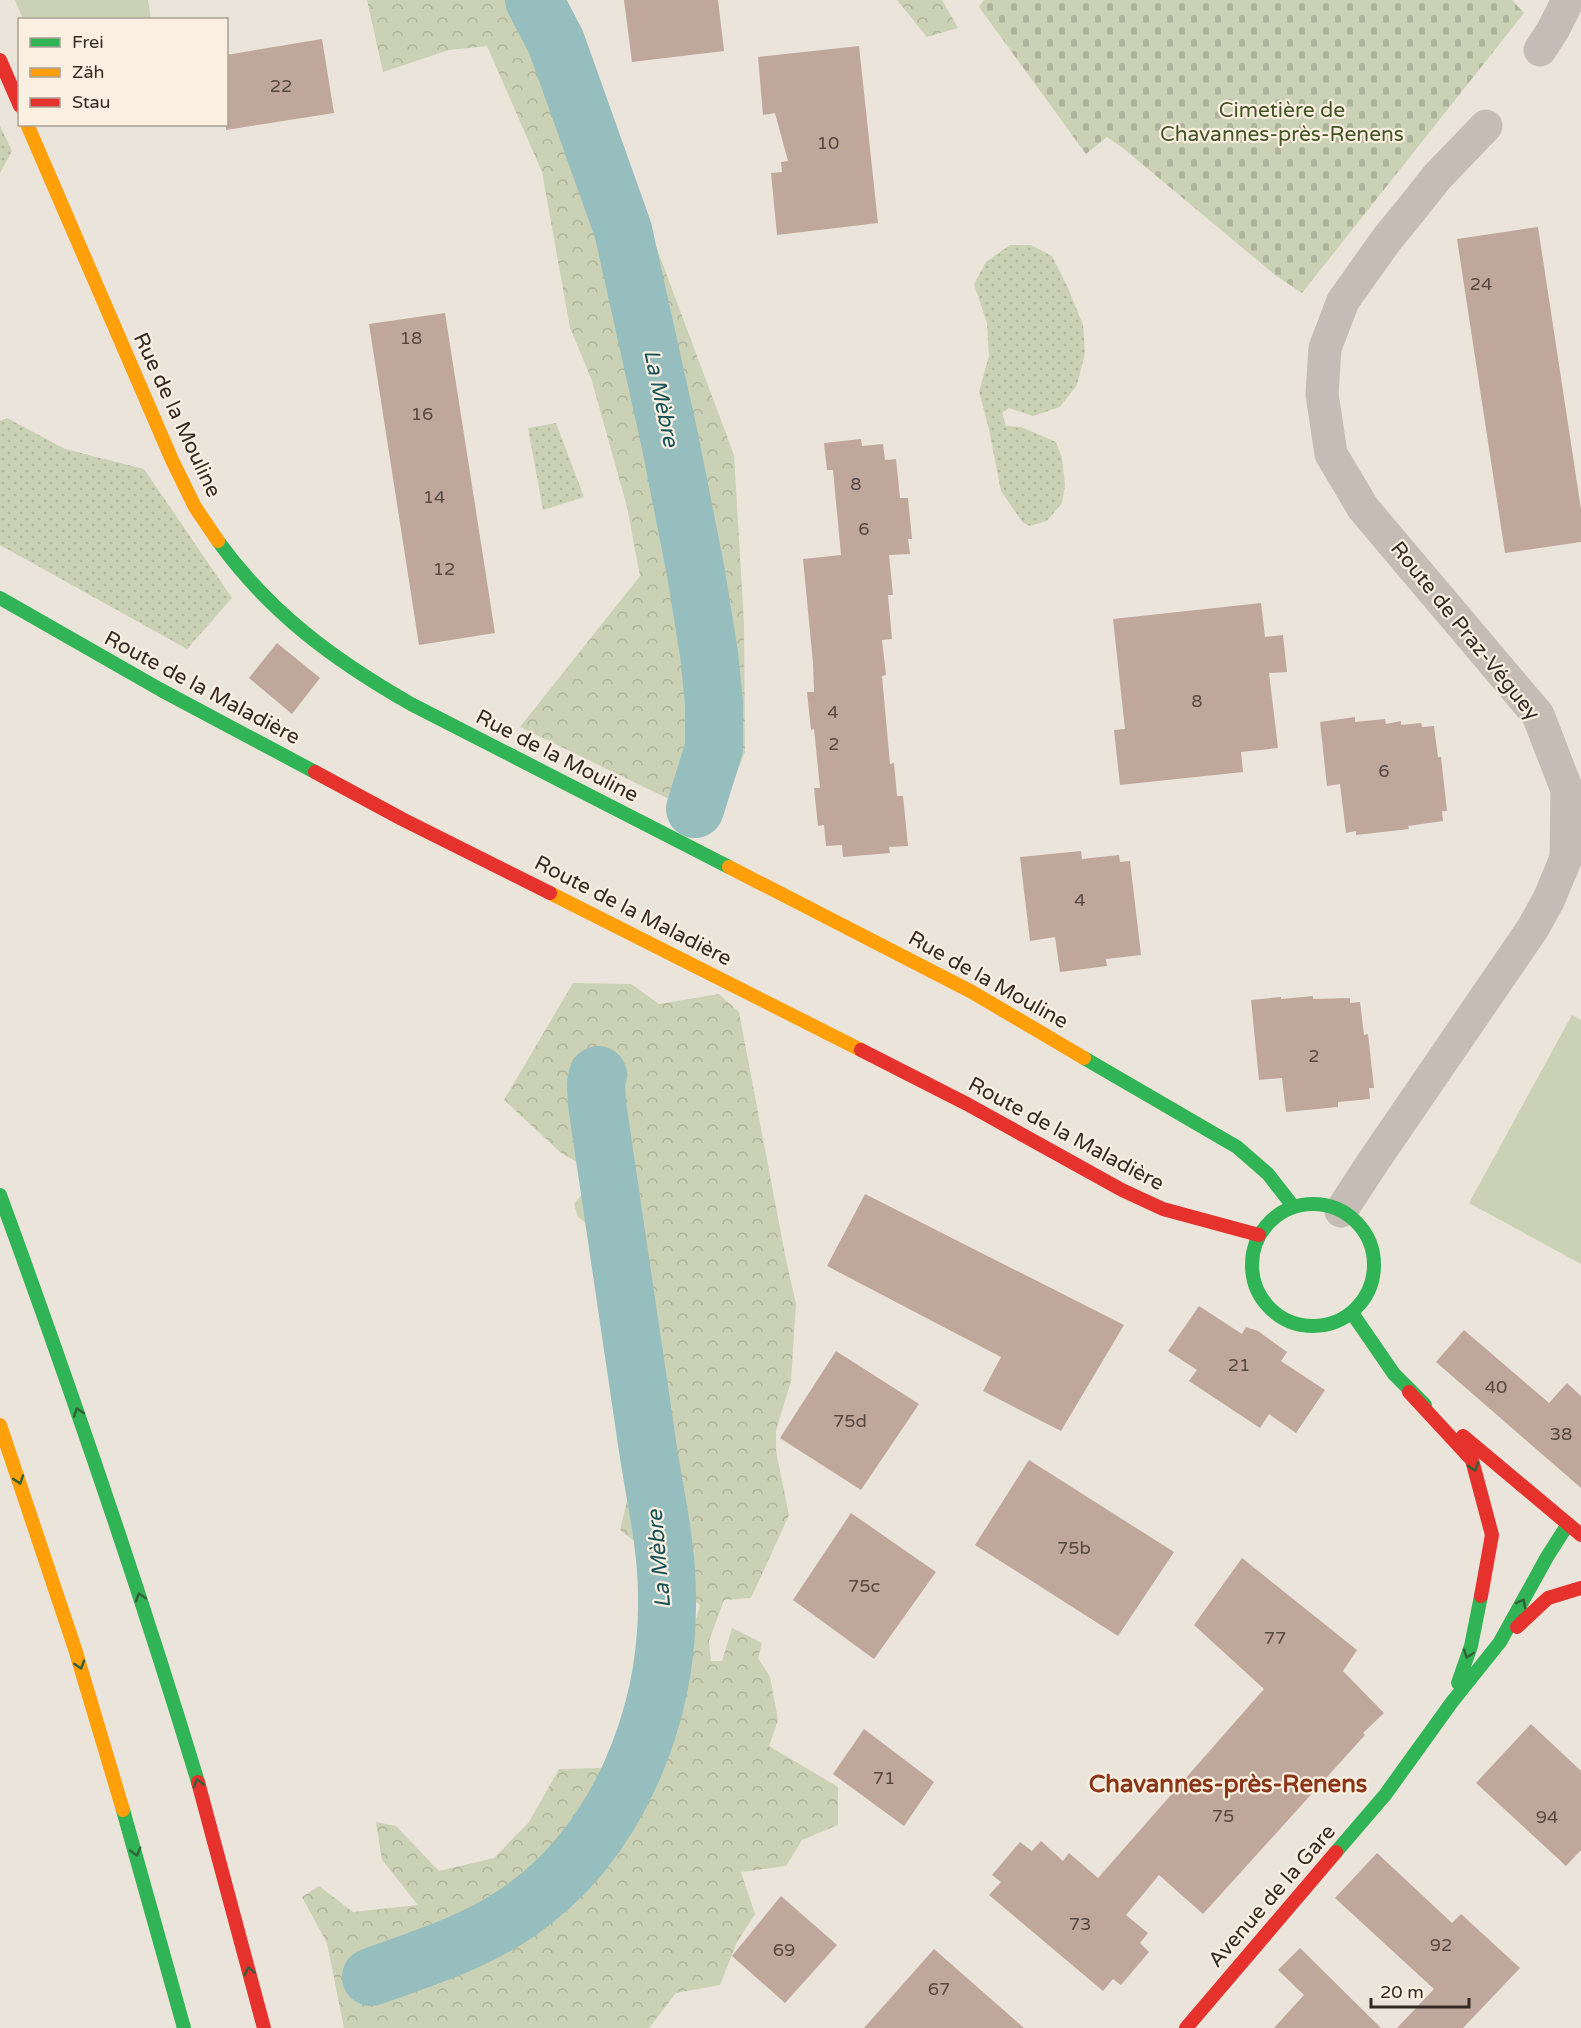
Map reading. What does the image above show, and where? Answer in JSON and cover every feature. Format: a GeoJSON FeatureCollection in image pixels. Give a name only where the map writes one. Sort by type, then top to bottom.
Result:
{"type":"FeatureCollection","features":[{"type":"Feature","properties":{"kind":"main road"},"geometry":{"type":"LineString","coordinates":[[0,60],[18,101]]}},
{"type":"Feature","properties":{"kind":"main road","name":"Rue de la Mouline"},"geometry":{"type":"LineString","coordinates":[[28,126],[172,460],[199,513],[239,569],[280,612],[317,644],[362,676],[411,704],[972,992],[1237,1147],[1272,1176],[1284,1190],[1293,1206]]}},
{"type":"Feature","properties":{"kind":"main road","name":"Route de la Maladière"},"geometry":{"type":"LineString","coordinates":[[0,598],[160,690],[402,819],[946,1093],[1122,1190],[1163,1209],[1259,1235]]}},
{"type":"Feature","properties":{"kind":"main road"},"geometry":{"type":"LineString","coordinates":[[0,1195],[91,1449],[158,1651],[227,1885],[264,2028]]}},
{"type":"Feature","properties":{"kind":"main road"},"geometry":{"type":"LineString","coordinates":[[1320,1204],[1341,1211],[1359,1224],[1372,1249],[1373,1280],[1365,1297],[1352,1313],[1334,1323],[1302,1325],[1273,1312],[1263,1302],[1255,1286],[1252,1270],[1252,1253],[1259,1235],[1273,1218],[1293,1206],[1320,1204]]}},
{"type":"Feature","properties":{"kind":"main road"},"geometry":{"type":"LineString","coordinates":[[1352,1313],[1381,1357],[1409,1392],[1581,1535]]}},
{"type":"Feature","properties":{"kind":"main road","name":"Avenue de la Gare"},"geometry":{"type":"LineString","coordinates":[[1409,1392],[1472,1460],[1492,1535],[1471,1646],[1452,1702]]}},
{"type":"Feature","properties":{"kind":"main road"},"geometry":{"type":"LineString","coordinates":[[0,1425],[29,1508],[122,1801],[184,2028]]}},
{"type":"Feature","properties":{"kind":"main road","name":"Avenue de la Gare"},"geometry":{"type":"LineString","coordinates":[[1500,1642],[1568,1524]]}},
{"type":"Feature","properties":{"kind":"main road","name":"Avenue de la Gare"},"geometry":{"type":"LineString","coordinates":[[1186,2028],[1369,1816],[1452,1702],[1500,1642],[1548,1598],[1581,1588]]}},
{"type":"Feature","properties":{"kind":"street"},"geometry":{"type":"LineString","coordinates":[[1540,50],[1568,0]]}},
{"type":"Feature","properties":{"kind":"street","name":"Route de Praz-Véguey"},"geometry":{"type":"LineString","coordinates":[[1341,1211],[1533,928],[1573,854],[1568,790],[1538,715],[1363,508],[1331,454],[1322,394],[1326,348],[1343,301],[1437,177],[1486,126]]}},
{"type":"Feature","properties":{"kind":"green space"},"geometry":{"type":"Polygon","coordinates":[[[15,0],[148,0],[151,18],[23,18],[15,0]]]}},
{"type":"Feature","properties":{"kind":"green space"},"geometry":{"type":"Polygon","coordinates":[[[367,0],[564,0],[734,455],[744,624],[745,752],[719,817],[702,815],[520,727],[640,576],[627,507],[591,378],[570,328],[542,172],[487,46],[449,50],[383,72],[367,0]]]}},
{"type":"Feature","properties":{"kind":"green space"},"geometry":{"type":"Polygon","coordinates":[[[897,0],[942,0],[958,28],[927,37],[897,0]]]}},
{"type":"Feature","properties":{"kind":"green space","name":"Cimetière de Chavannes-près-Renens"},"geometry":{"type":"Polygon","coordinates":[[[984,0],[1512,0],[1524,13],[1302,293],[1275,275],[1107,137],[1086,154],[979,7],[984,0]]]}},
{"type":"Feature","properties":{"kind":"green space"},"geometry":{"type":"Polygon","coordinates":[[[0,126],[12,151],[0,173],[0,126]]]}},
{"type":"Feature","properties":{"kind":"green space"},"geometry":{"type":"Polygon","coordinates":[[[1010,245],[1031,245],[1052,256],[1083,325],[1085,353],[1077,385],[1060,407],[1033,416],[1009,408],[1002,413],[1006,426],[1021,427],[1056,442],[1062,458],[1065,485],[1062,503],[1047,521],[1030,526],[1023,523],[1001,491],[979,392],[989,356],[987,323],[974,284],[986,262],[1010,245]]]}},
{"type":"Feature","properties":{"kind":"green space"},"geometry":{"type":"Polygon","coordinates":[[[7,418],[65,449],[144,469],[232,598],[187,649],[0,545],[0,421],[7,418]]]}},
{"type":"Feature","properties":{"kind":"green space"},"geometry":{"type":"Polygon","coordinates":[[[556,423],[584,497],[543,510],[528,428],[556,423]]]}},
{"type":"Feature","properties":{"kind":"green space"},"geometry":{"type":"Polygon","coordinates":[[[573,983],[631,984],[659,1004],[719,994],[739,1012],[796,1304],[791,1381],[776,1431],[776,1451],[789,1515],[751,1598],[724,1600],[709,1641],[711,1661],[722,1661],[732,1628],[762,1643],[758,1658],[770,1677],[778,1720],[769,1746],[838,1787],[838,1825],[802,1840],[786,1866],[741,1872],[755,1914],[737,1942],[720,1985],[676,1993],[649,2028],[344,2028],[327,1943],[302,1897],[319,1886],[353,1912],[418,1905],[382,1860],[376,1822],[396,1826],[439,1871],[494,1858],[529,1822],[559,1769],[637,1767],[673,1700],[700,1605],[660,1579],[659,1541],[637,1543],[620,1530],[628,1496],[646,1485],[629,1435],[639,1421],[625,1340],[601,1331],[594,1229],[578,1217],[574,1204],[598,1175],[560,1152],[504,1100],[573,983]]]}},
{"type":"Feature","properties":{"kind":"green space"},"geometry":{"type":"Polygon","coordinates":[[[1572,1015],[1581,1020],[1581,1264],[1469,1203],[1572,1015]]]}},
{"type":"Feature","properties":{"kind":"building"},"geometry":{"type":"Polygon","coordinates":[[[624,0],[718,0],[724,51],[632,62],[624,0]]]}},
{"type":"Feature","properties":{"kind":"building"},"geometry":{"type":"Polygon","coordinates":[[[322,39],[334,113],[226,130],[228,126],[228,55],[322,39]]]}},
{"type":"Feature","properties":{"kind":"building"},"geometry":{"type":"Polygon","coordinates":[[[859,46],[878,223],[777,235],[771,173],[782,172],[781,162],[788,161],[775,113],[763,115],[758,57],[859,46]]]}},
{"type":"Feature","properties":{"kind":"building"},"geometry":{"type":"Polygon","coordinates":[[[1538,227],[1581,509],[1581,542],[1505,553],[1457,239],[1538,227]]]}},
{"type":"Feature","properties":{"kind":"building"},"geometry":{"type":"Polygon","coordinates":[[[445,313],[495,633],[419,645],[369,324],[445,313]]]}},
{"type":"Feature","properties":{"kind":"building"},"geometry":{"type":"Polygon","coordinates":[[[861,439],[862,446],[883,444],[885,460],[896,459],[900,498],[908,498],[912,539],[908,539],[910,554],[889,555],[893,595],[888,595],[892,639],[882,640],[886,675],[882,676],[890,764],[894,763],[897,796],[903,796],[908,846],[889,847],[890,853],[843,857],[842,845],[826,846],[824,825],[818,826],[814,788],[820,788],[814,729],[811,730],[807,692],[814,692],[813,663],[803,559],[841,555],[833,470],[827,470],[824,443],[861,439]]]}},
{"type":"Feature","properties":{"kind":"building"},"geometry":{"type":"Polygon","coordinates":[[[1261,603],[1265,637],[1283,635],[1287,672],[1269,673],[1278,748],[1241,752],[1243,772],[1120,785],[1114,730],[1125,729],[1113,619],[1261,603]]]}},
{"type":"Feature","properties":{"kind":"building"},"geometry":{"type":"Polygon","coordinates":[[[277,643],[320,678],[292,714],[249,678],[277,643]]]}},
{"type":"Feature","properties":{"kind":"building"},"geometry":{"type":"Polygon","coordinates":[[[1355,717],[1355,722],[1385,719],[1386,724],[1401,721],[1401,725],[1421,723],[1422,727],[1434,726],[1438,757],[1441,757],[1447,811],[1442,811],[1443,821],[1408,826],[1409,829],[1356,835],[1356,831],[1346,833],[1340,784],[1327,786],[1320,722],[1355,717]]]}},
{"type":"Feature","properties":{"kind":"building"},"geometry":{"type":"Polygon","coordinates":[[[1081,851],[1082,859],[1119,855],[1120,862],[1130,861],[1141,955],[1106,959],[1107,966],[1060,972],[1055,937],[1030,941],[1020,857],[1081,851]]]}},
{"type":"Feature","properties":{"kind":"building"},"geometry":{"type":"Polygon","coordinates":[[[1313,996],[1313,999],[1350,998],[1350,1003],[1360,1002],[1364,1035],[1368,1034],[1374,1088],[1369,1088],[1370,1099],[1338,1102],[1338,1107],[1286,1112],[1282,1078],[1259,1080],[1251,1000],[1313,996]]]}},
{"type":"Feature","properties":{"kind":"building"},"geometry":{"type":"Polygon","coordinates":[[[865,1194],[1124,1325],[1061,1431],[983,1391],[1001,1357],[827,1266],[865,1194]]]}},
{"type":"Feature","properties":{"kind":"building"},"geometry":{"type":"Polygon","coordinates":[[[1199,1306],[1242,1334],[1246,1327],[1258,1331],[1287,1352],[1281,1361],[1325,1390],[1296,1433],[1269,1414],[1260,1428],[1189,1381],[1197,1370],[1168,1351],[1199,1306]]]}},
{"type":"Feature","properties":{"kind":"building"},"geometry":{"type":"Polygon","coordinates":[[[1464,1330],[1549,1403],[1567,1383],[1581,1396],[1581,1488],[1436,1362],[1464,1330]]]}},
{"type":"Feature","properties":{"kind":"building"},"geometry":{"type":"Polygon","coordinates":[[[836,1351],[919,1404],[861,1490],[780,1438],[836,1351]]]}},
{"type":"Feature","properties":{"kind":"building"},"geometry":{"type":"Polygon","coordinates":[[[1029,1460],[1174,1552],[1118,1636],[975,1545],[1029,1460]]]}},
{"type":"Feature","properties":{"kind":"building"},"geometry":{"type":"Polygon","coordinates":[[[851,1513],[936,1572],[874,1659],[793,1600],[851,1513]]]}},
{"type":"Feature","properties":{"kind":"building"},"geometry":{"type":"Polygon","coordinates":[[[1242,1558],[1357,1650],[1343,1671],[1384,1713],[1363,1733],[1365,1735],[1203,1914],[1159,1875],[1126,1915],[1148,1933],[1140,1943],[1149,1952],[1121,1985],[1113,1979],[1103,1991],[989,1895],[1001,1882],[992,1875],[1020,1842],[1032,1851],[1041,1841],[1063,1861],[1069,1853],[1098,1878],[1264,1689],[1194,1625],[1242,1558]]]}},
{"type":"Feature","properties":{"kind":"building"},"geometry":{"type":"Polygon","coordinates":[[[1531,1724],[1581,1771],[1581,1850],[1566,1866],[1476,1783],[1531,1724]]]}},
{"type":"Feature","properties":{"kind":"building"},"geometry":{"type":"Polygon","coordinates":[[[864,1729],[934,1782],[904,1826],[833,1774],[864,1729]]]}},
{"type":"Feature","properties":{"kind":"building"},"geometry":{"type":"Polygon","coordinates":[[[1377,1853],[1452,1923],[1461,1914],[1520,1968],[1463,2028],[1397,2028],[1434,1989],[1335,1898],[1377,1853]]]}},
{"type":"Feature","properties":{"kind":"building"},"geometry":{"type":"Polygon","coordinates":[[[781,1896],[837,1945],[785,2003],[732,1956],[781,1896]]]}},
{"type":"Feature","properties":{"kind":"building"},"geometry":{"type":"Polygon","coordinates":[[[1300,1948],[1381,2028],[1274,2028],[1304,1995],[1278,1970],[1300,1948]]]}},
{"type":"Feature","properties":{"kind":"building"},"geometry":{"type":"Polygon","coordinates":[[[934,1949],[1024,2028],[864,2028],[934,1949]]]}},
{"type":"Feature","properties":{"kind":"waterway","name":"La Mèbre"},"geometry":{"type":"LineString","coordinates":[[534,0],[556,42],[623,230],[670,441],[696,573],[714,703],[714,748],[695,809]]}},
{"type":"Feature","properties":{"kind":"waterway","name":"La Mèbre"},"geometry":{"type":"LineString","coordinates":[[371,1977],[446,1950],[483,1933],[517,1913],[553,1884],[583,1851],[609,1814],[631,1774],[647,1731],[659,1686],[665,1641],[667,1596],[665,1554],[597,1104],[598,1075]]}},
{"type":"Feature","properties":{"kind":"traffic: fast"},"geometry":{"type":"LineString","coordinates":[[218,541],[259,591],[282,613],[305,633],[356,670],[411,704],[729,867]]}},
{"type":"Feature","properties":{"kind":"traffic: fast"},"geometry":{"type":"LineString","coordinates":[[0,598],[161,690],[315,772]]}},
{"type":"Feature","properties":{"kind":"traffic: fast"},"geometry":{"type":"LineString","coordinates":[[1084,1058],[1237,1147],[1268,1174],[1293,1206]]}},
{"type":"Feature","properties":{"kind":"traffic: fast"},"geometry":{"type":"LineString","coordinates":[[0,1195],[103,1487],[198,1782]]}},
{"type":"Feature","properties":{"kind":"traffic: fast"},"geometry":{"type":"LineString","coordinates":[[1313,1204],[1336,1209],[1347,1214],[1356,1222],[1364,1231],[1369,1242],[1374,1265],[1369,1288],[1364,1299],[1356,1308],[1347,1316],[1336,1321],[1313,1326],[1290,1321],[1279,1316],[1270,1308],[1262,1299],[1257,1288],[1252,1265],[1257,1242],[1262,1231],[1270,1222],[1279,1214],[1290,1209],[1313,1204]]}},
{"type":"Feature","properties":{"kind":"traffic: fast"},"geometry":{"type":"LineString","coordinates":[[1352,1313],[1394,1374],[1425,1405]]}},
{"type":"Feature","properties":{"kind":"traffic: fast"},"geometry":{"type":"LineString","coordinates":[[1336,1852],[1385,1795],[1452,1702],[1500,1642],[1568,1524]]}},
{"type":"Feature","properties":{"kind":"traffic: fast"},"geometry":{"type":"LineString","coordinates":[[1458,1683],[1471,1646],[1481,1596]]}},
{"type":"Feature","properties":{"kind":"traffic: fast"},"geometry":{"type":"LineString","coordinates":[[123,1810],[184,2028]]}},
{"type":"Feature","properties":{"kind":"traffic: slow"},"geometry":{"type":"LineString","coordinates":[[28,126],[172,460],[195,507],[218,541]]}},
{"type":"Feature","properties":{"kind":"traffic: slow"},"geometry":{"type":"LineString","coordinates":[[729,867],[972,992],[1084,1058]]}},
{"type":"Feature","properties":{"kind":"traffic: slow"},"geometry":{"type":"LineString","coordinates":[[550,893],[861,1050]]}},
{"type":"Feature","properties":{"kind":"traffic: slow"},"geometry":{"type":"LineString","coordinates":[[0,1425],[75,1649],[123,1810]]}},
{"type":"Feature","properties":{"kind":"traffic: jam"},"geometry":{"type":"LineString","coordinates":[[0,60],[18,101]]}},
{"type":"Feature","properties":{"kind":"traffic: jam"},"geometry":{"type":"LineString","coordinates":[[315,772],[402,819],[550,893]]}},
{"type":"Feature","properties":{"kind":"traffic: jam"},"geometry":{"type":"LineString","coordinates":[[861,1050],[967,1104],[1122,1190],[1163,1209],[1259,1235]]}},
{"type":"Feature","properties":{"kind":"traffic: jam"},"geometry":{"type":"LineString","coordinates":[[1409,1392],[1472,1460],[1492,1535],[1481,1596]]}},
{"type":"Feature","properties":{"kind":"traffic: jam"},"geometry":{"type":"LineString","coordinates":[[1463,1436],[1581,1535]]}},
{"type":"Feature","properties":{"kind":"traffic: jam"},"geometry":{"type":"LineString","coordinates":[[1517,1627],[1548,1598],[1581,1588]]}},
{"type":"Feature","properties":{"kind":"traffic: jam"},"geometry":{"type":"LineString","coordinates":[[198,1782],[264,2028]]}},
{"type":"Feature","properties":{"kind":"traffic: jam"},"geometry":{"type":"LineString","coordinates":[[1186,2028],[1336,1852]]}},
{"type":"Feature","properties":{"kind":"district","name":"Chavannes-près-Renens"},"geometry":{"type":"Point","coordinates":[1228,1784]}}]}
